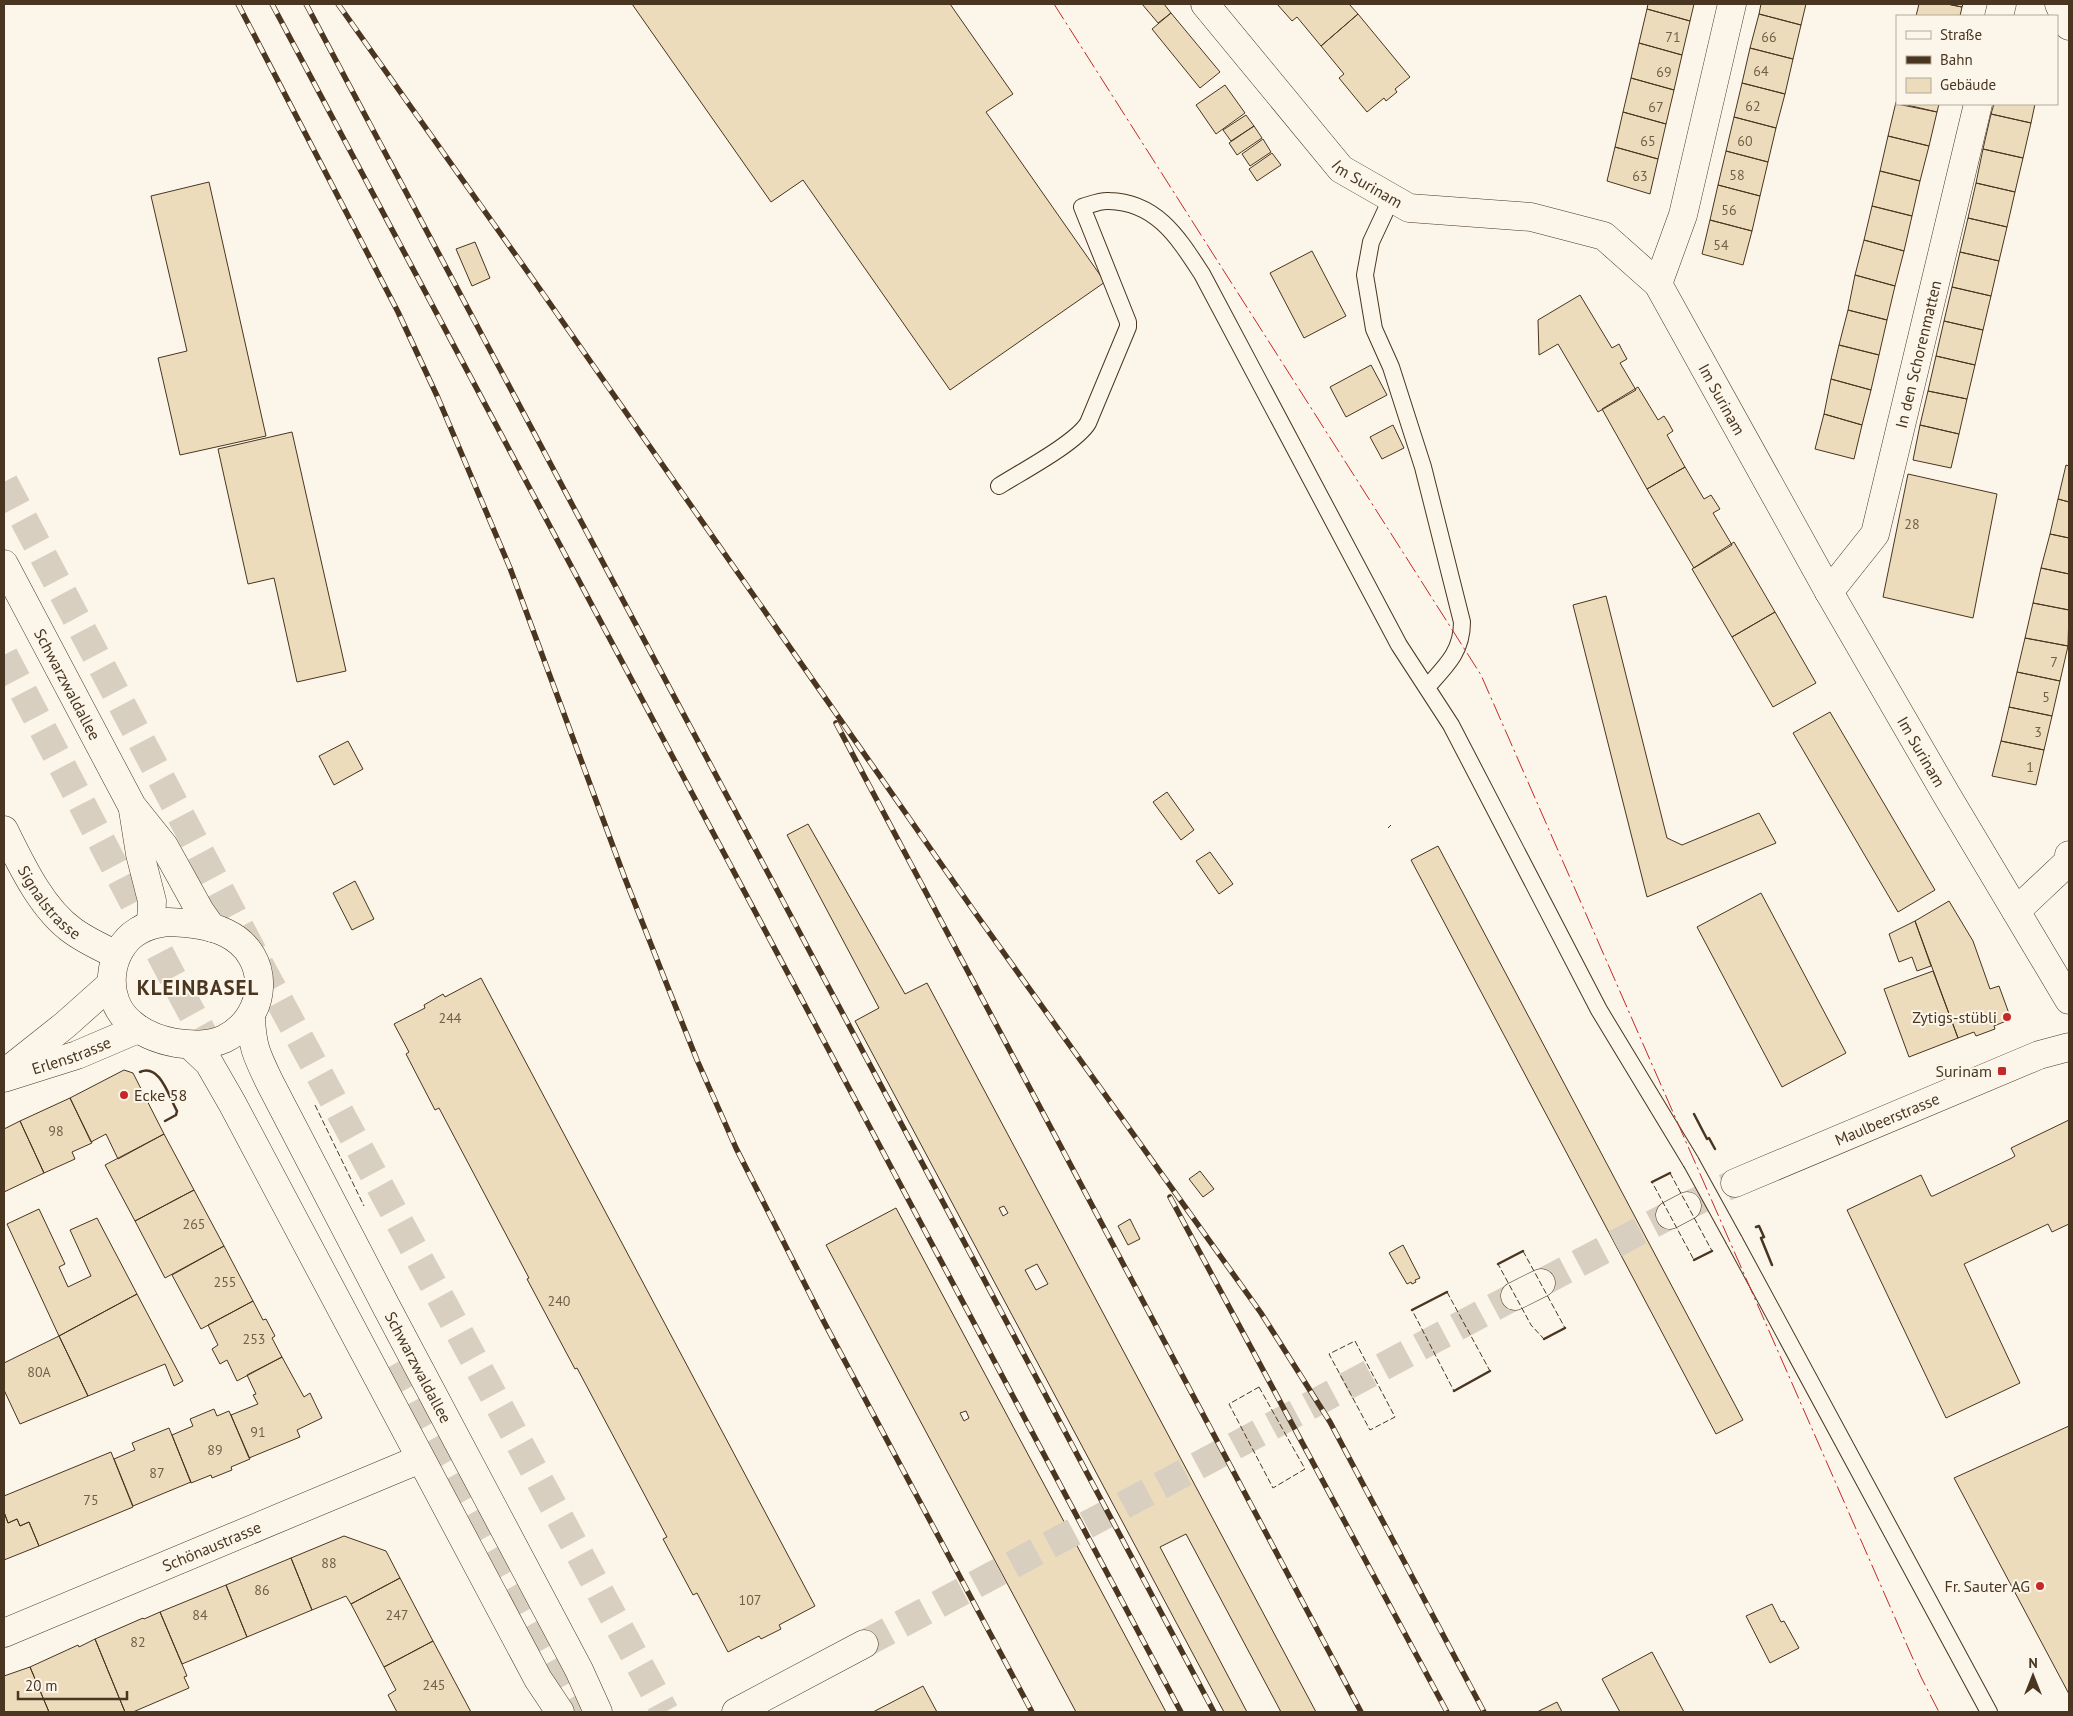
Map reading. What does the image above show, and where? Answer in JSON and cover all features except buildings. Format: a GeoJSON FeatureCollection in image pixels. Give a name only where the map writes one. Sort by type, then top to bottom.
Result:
{"type":"FeatureCollection","features":[{"type":"Feature","properties":{"kind":"street"},"geometry":{"type":"LineString","coordinates":[[1658,284],[1683,215],[1732,4]]}},
{"type":"Feature","properties":{"kind":"street"},"geometry":{"type":"LineString","coordinates":[[2059,4],[2069,26]]}},
{"type":"Feature","properties":{"kind":"street","name":"Im Surinam"},"geometry":{"type":"LineString","coordinates":[[1217,10],[1341,169],[1409,208],[1531,217],[1604,236],[1658,284],[1829,592],[1946,794],[2069,1000]]}},
{"type":"Feature","properties":{"kind":"street","name":"In den Schorenmatten"},"geometry":{"type":"LineString","coordinates":[[1829,592],[1875,534],[1978,105]]}},
{"type":"Feature","properties":{"kind":"street","name":"Schwarzwaldallee"},"geometry":{"type":"LineString","coordinates":[[4,564],[132,806],[164,846],[200,912],[212,928]]}},
{"type":"Feature","properties":{"kind":"street","name":"Schwarzwaldallee"},"geometry":{"type":"LineString","coordinates":[[132,806],[140,854],[152,901],[151,924]]}},
{"type":"Feature","properties":{"kind":"street","name":"Signalstrasse"},"geometry":{"type":"LineString","coordinates":[[4,830],[35,890],[70,930],[117,955]]}},
{"type":"Feature","properties":{"kind":"street"},"geometry":{"type":"LineString","coordinates":[[2016,911],[2068,862],[2069,855]]}},
{"type":"Feature","properties":{"kind":"street"},"geometry":{"type":"LineString","coordinates":[[187,923],[212,928],[227,933],[250,953],[260,984],[258,1002],[251,1017],[241,1028],[223,1039],[202,1045],[167,1041],[138,1029],[129,1023],[120,1011],[114,998],[111,984],[117,955],[125,942],[137,931],[151,924],[187,923]]}},
{"type":"Feature","properties":{"kind":"street","name":"Erlenstrasse"},"geometry":{"type":"LineString","coordinates":[[4,1074],[65,1025],[111,984]]}},
{"type":"Feature","properties":{"kind":"street","name":"Schwarzwaldallee"},"geometry":{"type":"LineString","coordinates":[[251,1017],[254,1050],[270,1083],[387,1308],[575,1661],[598,1712]]}},
{"type":"Feature","properties":{"kind":"street","name":"Erlenstrasse"},"geometry":{"type":"LineString","coordinates":[[4,1078],[77,1055],[138,1029]]}},
{"type":"Feature","properties":{"kind":"street"},"geometry":{"type":"LineString","coordinates":[[190,1045],[210,1063],[538,1679],[560,1712]]}},
{"type":"Feature","properties":{"kind":"street","name":"Maulbeerstrasse"},"geometry":{"type":"LineString","coordinates":[[1735,1183],[2039,1055],[2069,1047]]}},
{"type":"Feature","properties":{"kind":"street"},"geometry":{"type":"LineString","coordinates":[[1515,1296],[1541,1283]]}},
{"type":"Feature","properties":{"kind":"street","name":"Schönaustrasse"},"geometry":{"type":"LineString","coordinates":[[4,1634],[420,1459]]}},
{"type":"Feature","properties":{"kind":"street"},"geometry":{"type":"LineString","coordinates":[[736,1712],[864,1644]]}},
{"type":"Feature","properties":{"kind":"lane"},"geometry":{"type":"LineString","coordinates":[[1392,198],[1371,242],[1365,275],[1374,329],[1391,367],[1423,467],[1462,622],[1460,640],[1454,655],[1426,687]]}},
{"type":"Feature","properties":{"kind":"lane"},"geometry":{"type":"LineString","coordinates":[[999,486],[1067,442],[1088,423],[1128,327],[1128,322],[1082,207],[1107,200],[1138,206],[1168,226],[1202,274],[1399,645],[1451,725],[1600,1010],[1691,1162],[1989,1712]]}},
{"type":"Feature","properties":{"kind":"tunnel"},"geometry":{"type":"LineString","coordinates":[[4,482],[254,954],[665,1712]]}},
{"type":"Feature","properties":{"kind":"tunnel"},"geometry":{"type":"LineString","coordinates":[[4,655],[219,1063]]}},
{"type":"Feature","properties":{"kind":"tunnel"},"geometry":{"type":"LineString","coordinates":[[1687,1206],[1735,1183]]}},
{"type":"Feature","properties":{"kind":"tunnel"},"geometry":{"type":"LineString","coordinates":[[1541,1283],[1670,1215]]}},
{"type":"Feature","properties":{"kind":"tunnel"},"geometry":{"type":"LineString","coordinates":[[864,1644],[1515,1296]]}},
{"type":"Feature","properties":{"kind":"tunnel"},"geometry":{"type":"LineString","coordinates":[[387,1368],[578,1712]]}},
{"type":"Feature","properties":{"kind":"railway"},"geometry":{"type":"LineString","coordinates":[[238,4],[398,312],[438,398],[510,568],[624,876],[697,1060],[736,1148],[824,1322],[1032,1712]]}},
{"type":"Feature","properties":{"kind":"railway"},"geometry":{"type":"LineString","coordinates":[[272,4],[1181,1712]]}},
{"type":"Feature","properties":{"kind":"railway"},"geometry":{"type":"LineString","coordinates":[[306,4],[1214,1712]]}},
{"type":"Feature","properties":{"kind":"railway"},"geometry":{"type":"LineString","coordinates":[[338,4],[544,295],[976,914],[1261,1313],[1330,1422],[1484,1712]]}},
{"type":"Feature","properties":{"kind":"railway"},"geometry":{"type":"LineString","coordinates":[[836,723],[1361,1712]]}},
{"type":"Feature","properties":{"kind":"railway"},"geometry":{"type":"LineString","coordinates":[[1170,1197],[1447,1712]]}},
{"type":"Feature","properties":{"kind":"fence"},"geometry":{"type":"LineString","coordinates":[[1388,828],[1391,825]]}},
{"type":"Feature","properties":{"kind":"fence"},"geometry":{"type":"LineString","coordinates":[[315,1105],[364,1206]]}},
{"type":"Feature","properties":{"kind":"fence"},"geometry":{"type":"LineString","coordinates":[[1670,1173],[1712,1251],[1694,1260],[1652,1182],[1670,1173]]}},
{"type":"Feature","properties":{"kind":"fence"},"geometry":{"type":"LineString","coordinates":[[1523,1251],[1565,1328],[1544,1339],[1531,1325],[1498,1264],[1523,1251]]}},
{"type":"Feature","properties":{"kind":"fence"},"geometry":{"type":"LineString","coordinates":[[1447,1292],[1490,1371],[1454,1391],[1412,1310],[1447,1292]]}},
{"type":"Feature","properties":{"kind":"fence"},"geometry":{"type":"LineString","coordinates":[[1355,1341],[1395,1417],[1370,1430],[1329,1354],[1355,1341]]}},
{"type":"Feature","properties":{"kind":"fence"},"geometry":{"type":"LineString","coordinates":[[1259,1387],[1305,1469],[1273,1488],[1229,1404],[1259,1387]]}},
{"type":"Feature","properties":{"kind":"wall"},"geometry":{"type":"LineString","coordinates":[[140,1072],[153,1072],[167,1090],[177,1111],[176,1115],[165,1121]]}},
{"type":"Feature","properties":{"kind":"wall"},"geometry":{"type":"LineString","coordinates":[[1694,1114],[1707,1139],[1709,1138],[1715,1149]]}},
{"type":"Feature","properties":{"kind":"wall"},"geometry":{"type":"LineString","coordinates":[[1652,1182],[1670,1173]]}},
{"type":"Feature","properties":{"kind":"wall"},"geometry":{"type":"LineString","coordinates":[[1756,1227],[1759,1226],[1764,1237],[1761,1238],[1772,1265]]}},
{"type":"Feature","properties":{"kind":"wall"},"geometry":{"type":"LineString","coordinates":[[1498,1264],[1523,1251]]}},
{"type":"Feature","properties":{"kind":"wall"},"geometry":{"type":"LineString","coordinates":[[1694,1260],[1712,1251]]}},
{"type":"Feature","properties":{"kind":"wall"},"geometry":{"type":"LineString","coordinates":[[1412,1310],[1447,1292]]}},
{"type":"Feature","properties":{"kind":"wall"},"geometry":{"type":"LineString","coordinates":[[1544,1339],[1565,1328]]}},
{"type":"Feature","properties":{"kind":"wall"},"geometry":{"type":"LineString","coordinates":[[1454,1391],[1490,1371]]}},
{"type":"Feature","properties":{"kind":"power"},"geometry":{"type":"LineString","coordinates":[[1054,4],[1481,675],[1921,1677],[1939,1712]]}},
{"type":"Feature","properties":{"kind":"place","name":"Zytigs-stübli"},"geometry":{"type":"Point","coordinates":[2007,1017]}},
{"type":"Feature","properties":{"kind":"place","name":"Surinam"},"geometry":{"type":"Point","coordinates":[2002,1071]}},
{"type":"Feature","properties":{"kind":"place","name":"Ecke 58"},"geometry":{"type":"Point","coordinates":[124,1095]}},
{"type":"Feature","properties":{"kind":"place","name":"Fr. Sauter AG"},"geometry":{"type":"Point","coordinates":[2040,1586]}},
{"type":"Feature","properties":{"kind":"district","name":"KLEINBASEL"},"geometry":{"type":"Point","coordinates":[198,987]}}]}
